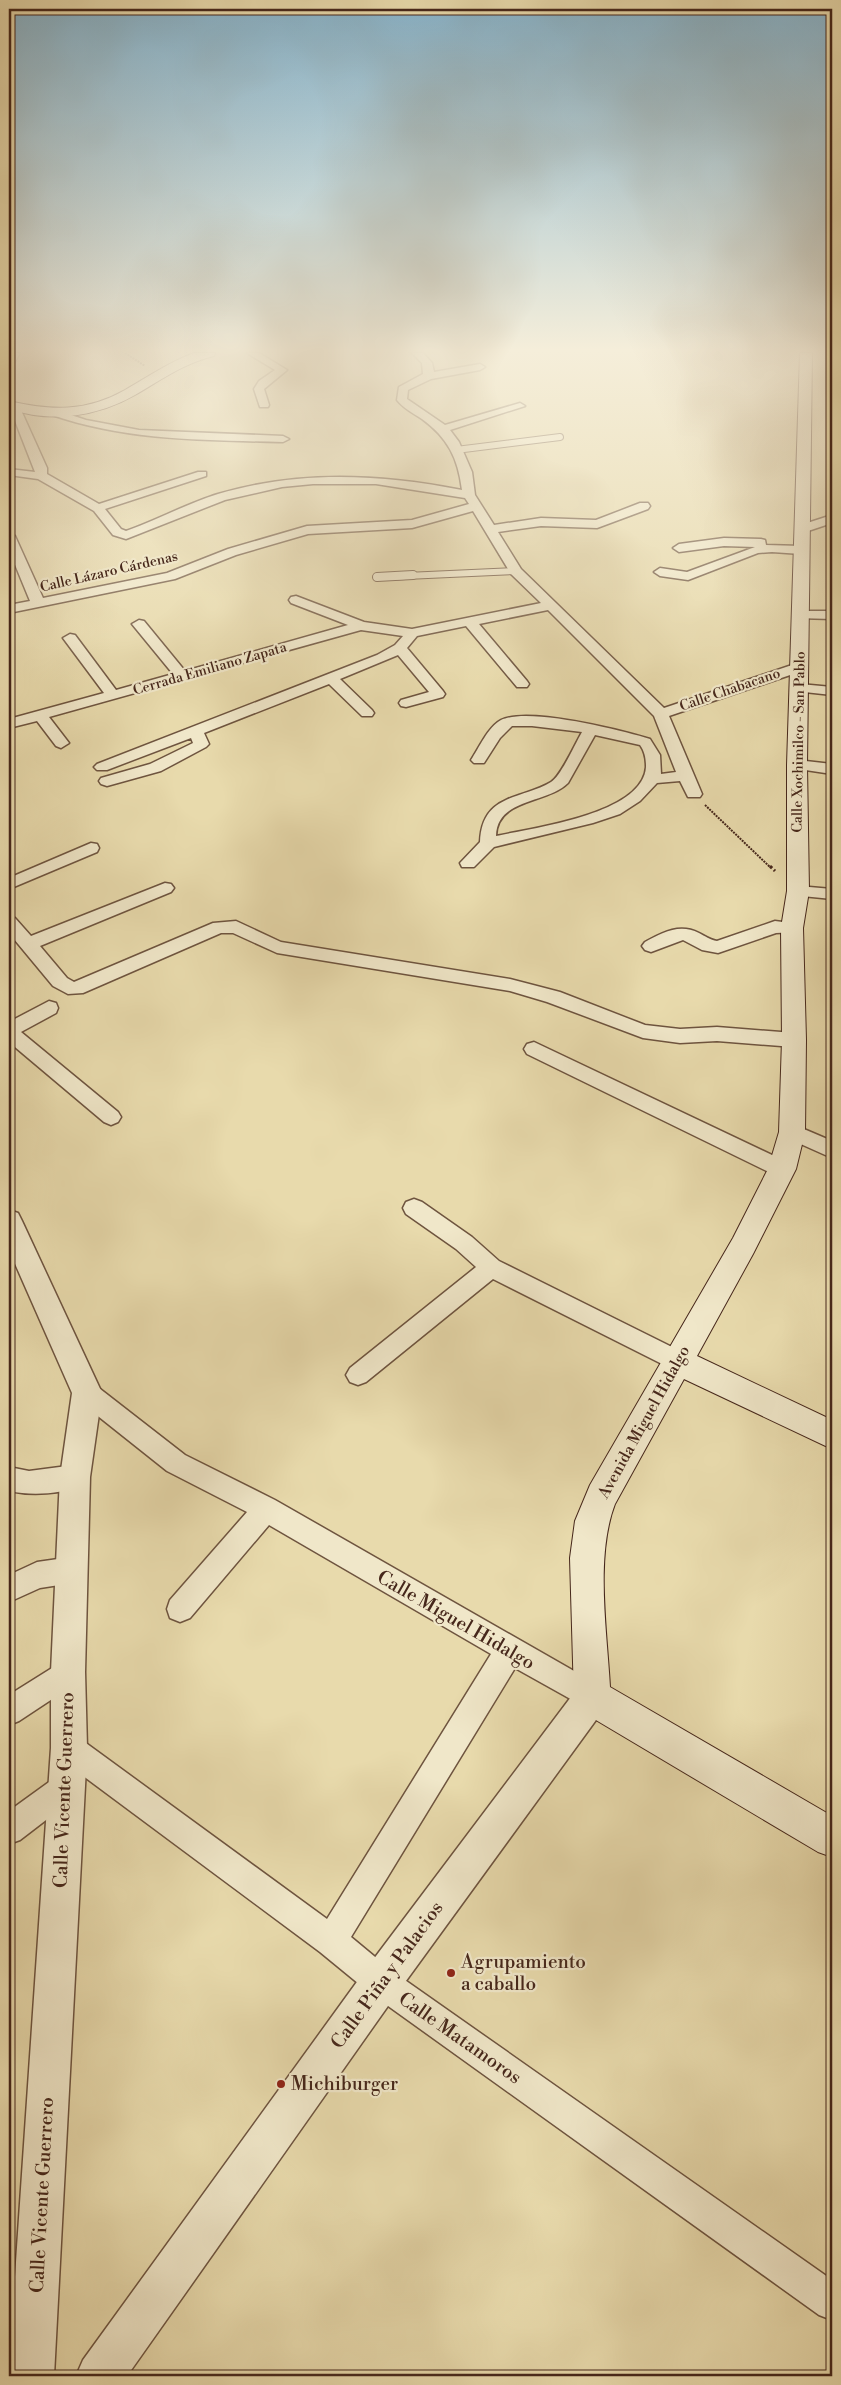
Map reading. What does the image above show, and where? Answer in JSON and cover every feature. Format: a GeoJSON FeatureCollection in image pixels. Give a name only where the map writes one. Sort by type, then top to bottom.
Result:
{"type":"FeatureCollection","features":[{"type":"Feature","properties":{"kind":"main road","name":"Calle Xochimilco - San Pablo"},"geometry":{"type":"LineString","coordinates":[[792,1132],[794,1040],[792,928],[798,891],[797,765],[802,615],[804,464]]}},
{"type":"Feature","properties":{"kind":"main road","name":"Avenida Miguel Hidalgo"},"geometry":{"type":"LineString","coordinates":[[592,1697],[587,1558],[592,1521],[602,1496],[743,1246],[782,1169],[792,1132]]}},
{"type":"Feature","properties":{"kind":"main road"},"geometry":{"type":"LineString","coordinates":[[678,1361],[832,1435]]}},
{"type":"Feature","properties":{"kind":"main road","name":"Calle Miguel Hidalgo"},"geometry":{"type":"LineString","coordinates":[[592,1697],[832,1838]]}},
{"type":"Feature","properties":{"kind":"street"},"geometry":{"type":"LineString","coordinates":[[39,464],[41,476]]}},
{"type":"Feature","properties":{"kind":"street"},"geometry":{"type":"LineString","coordinates":[[462,464],[466,472],[469,495],[492,529],[497,542],[516,571],[549,606],[661,714],[694,794]]}},
{"type":"Feature","properties":{"kind":"street"},"geometry":{"type":"LineString","coordinates":[[9,472],[41,476],[98,508],[117,532],[126,535],[222,497],[263,487],[312,480],[375,480],[440,488],[469,495]]}},
{"type":"Feature","properties":{"kind":"street"},"geometry":{"type":"LineString","coordinates":[[98,508],[202,474]]}},
{"type":"Feature","properties":{"kind":"street"},"geometry":{"type":"LineString","coordinates":[[492,529],[541,522],[597,524],[644,506]]}},
{"type":"Feature","properties":{"kind":"street","name":"Calle Lázaro Cárdenas"},"geometry":{"type":"LineString","coordinates":[[9,609],[170,576],[232,552],[307,530],[412,524],[442,517],[463,508],[478,507]]}},
{"type":"Feature","properties":{"kind":"street"},"geometry":{"type":"LineString","coordinates":[[660,572],[688,576],[756,550],[802,541],[832,519]]}},
{"type":"Feature","properties":{"kind":"street"},"geometry":{"type":"LineString","coordinates":[[9,536],[38,603]]}},
{"type":"Feature","properties":{"kind":"street"},"geometry":{"type":"LineString","coordinates":[[679,548],[724,542],[802,541]]}},
{"type":"Feature","properties":{"kind":"street"},"geometry":{"type":"LineString","coordinates":[[296,600],[361,626]]}},
{"type":"Feature","properties":{"kind":"street","name":"Cerrada Emiliano Zapata"},"geometry":{"type":"LineString","coordinates":[[9,724],[361,626],[412,633],[549,606]]}},
{"type":"Feature","properties":{"kind":"street"},"geometry":{"type":"LineString","coordinates":[[802,615],[832,615]]}},
{"type":"Feature","properties":{"kind":"street"},"geometry":{"type":"LineString","coordinates":[[469,621],[522,684]]}},
{"type":"Feature","properties":{"kind":"street"},"geometry":{"type":"LineString","coordinates":[[139,624],[183,677]]}},
{"type":"Feature","properties":{"kind":"street"},"geometry":{"type":"LineString","coordinates":[[105,774],[142,774],[189,752],[201,744],[196,730],[382,658],[400,648],[412,633]]}},
{"type":"Feature","properties":{"kind":"street"},"geometry":{"type":"LineString","coordinates":[[70,638],[113,696]]}},
{"type":"Feature","properties":{"kind":"street"},"geometry":{"type":"LineString","coordinates":[[400,648],[438,694],[406,703]]}},
{"type":"Feature","properties":{"kind":"street","name":"Calle Chabacano"},"geometry":{"type":"LineString","coordinates":[[661,714],[800,667]]}},
{"type":"Feature","properties":{"kind":"street"},"geometry":{"type":"LineString","coordinates":[[330,677],[367,713]]}},
{"type":"Feature","properties":{"kind":"street"},"geometry":{"type":"LineString","coordinates":[[800,688],[832,691]]}},
{"type":"Feature","properties":{"kind":"street"},"geometry":{"type":"LineString","coordinates":[[40,715],[61,743]]}},
{"type":"Feature","properties":{"kind":"street"},"geometry":{"type":"LineString","coordinates":[[468,862],[488,843],[587,820],[614,811],[634,798],[652,779],[655,761],[651,748],[645,742],[547,723],[519,720],[509,722],[501,728],[479,760]]}},
{"type":"Feature","properties":{"kind":"street"},"geometry":{"type":"LineString","coordinates":[[488,843],[486,832],[499,808],[562,780],[590,732]]}},
{"type":"Feature","properties":{"kind":"street"},"geometry":{"type":"LineString","coordinates":[[797,765],[832,769]]}},
{"type":"Feature","properties":{"kind":"street"},"geometry":{"type":"LineString","coordinates":[[652,779],[685,776]]}},
{"type":"Feature","properties":{"kind":"street"},"geometry":{"type":"LineString","coordinates":[[9,884],[91,848]]}},
{"type":"Feature","properties":{"kind":"street"},"geometry":{"type":"LineString","coordinates":[[29,944],[165,888]]}},
{"type":"Feature","properties":{"kind":"street"},"geometry":{"type":"LineString","coordinates":[[798,891],[832,894]]}},
{"type":"Feature","properties":{"kind":"street"},"geometry":{"type":"LineString","coordinates":[[9,922],[60,982],[68,988],[76,989],[218,928],[236,927],[278,947],[510,984],[553,997],[643,1032],[680,1036],[717,1034],[794,1040]]}},
{"type":"Feature","properties":{"kind":"street"},"geometry":{"type":"LineString","coordinates":[[651,946],[674,935],[684,934],[708,946],[718,947],[775,927],[792,928]]}},
{"type":"Feature","properties":{"kind":"street"},"geometry":{"type":"LineString","coordinates":[[49,1008],[9,1031],[111,1117]]}},
{"type":"Feature","properties":{"kind":"street"},"geometry":{"type":"LineString","coordinates":[[534,1049],[782,1169]]}},
{"type":"Feature","properties":{"kind":"street"},"geometry":{"type":"LineString","coordinates":[[792,1132],[832,1150]]}},
{"type":"Feature","properties":{"kind":"street"},"geometry":{"type":"LineString","coordinates":[[414,1208],[464,1243],[491,1268],[678,1361]]}},
{"type":"Feature","properties":{"kind":"street"},"geometry":{"type":"LineString","coordinates":[[9,1221],[86,1393]]}},
{"type":"Feature","properties":{"kind":"street"},"geometry":{"type":"LineString","coordinates":[[358,1375],[491,1268]]}},
{"type":"Feature","properties":{"kind":"street","name":"Calle Vicente Guerrero"},"geometry":{"type":"LineString","coordinates":[[31,2376],[69,1748],[68,1672],[75,1477],[86,1393]]}},
{"type":"Feature","properties":{"kind":"street","name":"Calle Miguel Hidalgo"},"geometry":{"type":"LineString","coordinates":[[86,1393],[176,1462],[266,1509],[509,1651],[592,1697]]}},
{"type":"Feature","properties":{"kind":"street"},"geometry":{"type":"LineString","coordinates":[[9,1479],[29,1483],[75,1477]]}},
{"type":"Feature","properties":{"kind":"street"},"geometry":{"type":"LineString","coordinates":[[180,1609],[266,1509]]}},
{"type":"Feature","properties":{"kind":"street"},"geometry":{"type":"LineString","coordinates":[[9,1589],[36,1574],[72,1570]]}},
{"type":"Feature","properties":{"kind":"street"},"geometry":{"type":"LineString","coordinates":[[331,1941],[509,1651]]}},
{"type":"Feature","properties":{"kind":"street"},"geometry":{"type":"LineString","coordinates":[[9,1711],[68,1672]]}},
{"type":"Feature","properties":{"kind":"street","name":"Calle Piña y Palacios"},"geometry":{"type":"LineString","coordinates":[[99,2376],[381,1982],[592,1697]]}},
{"type":"Feature","properties":{"kind":"street","name":"Calle Matamoros"},"geometry":{"type":"LineString","coordinates":[[69,1748],[331,1941],[381,1982],[832,2302]]}},
{"type":"Feature","properties":{"kind":"street"},"geometry":{"type":"LineString","coordinates":[[9,1829],[66,1787]]}},
{"type":"Feature","properties":{"kind":"lane"},"geometry":{"type":"LineString","coordinates":[[377,577],[516,571]]}},
{"type":"Feature","properties":{"kind":"path"},"geometry":{"type":"LineString","coordinates":[[694,794],[798,891]]}},
{"type":"Feature","properties":{"kind":"place","name":"Agrupamiento a caballo"},"geometry":{"type":"Point","coordinates":[451,1973]}},
{"type":"Feature","properties":{"kind":"place","name":"Michiburger"},"geometry":{"type":"Point","coordinates":[281,2084]}}]}
